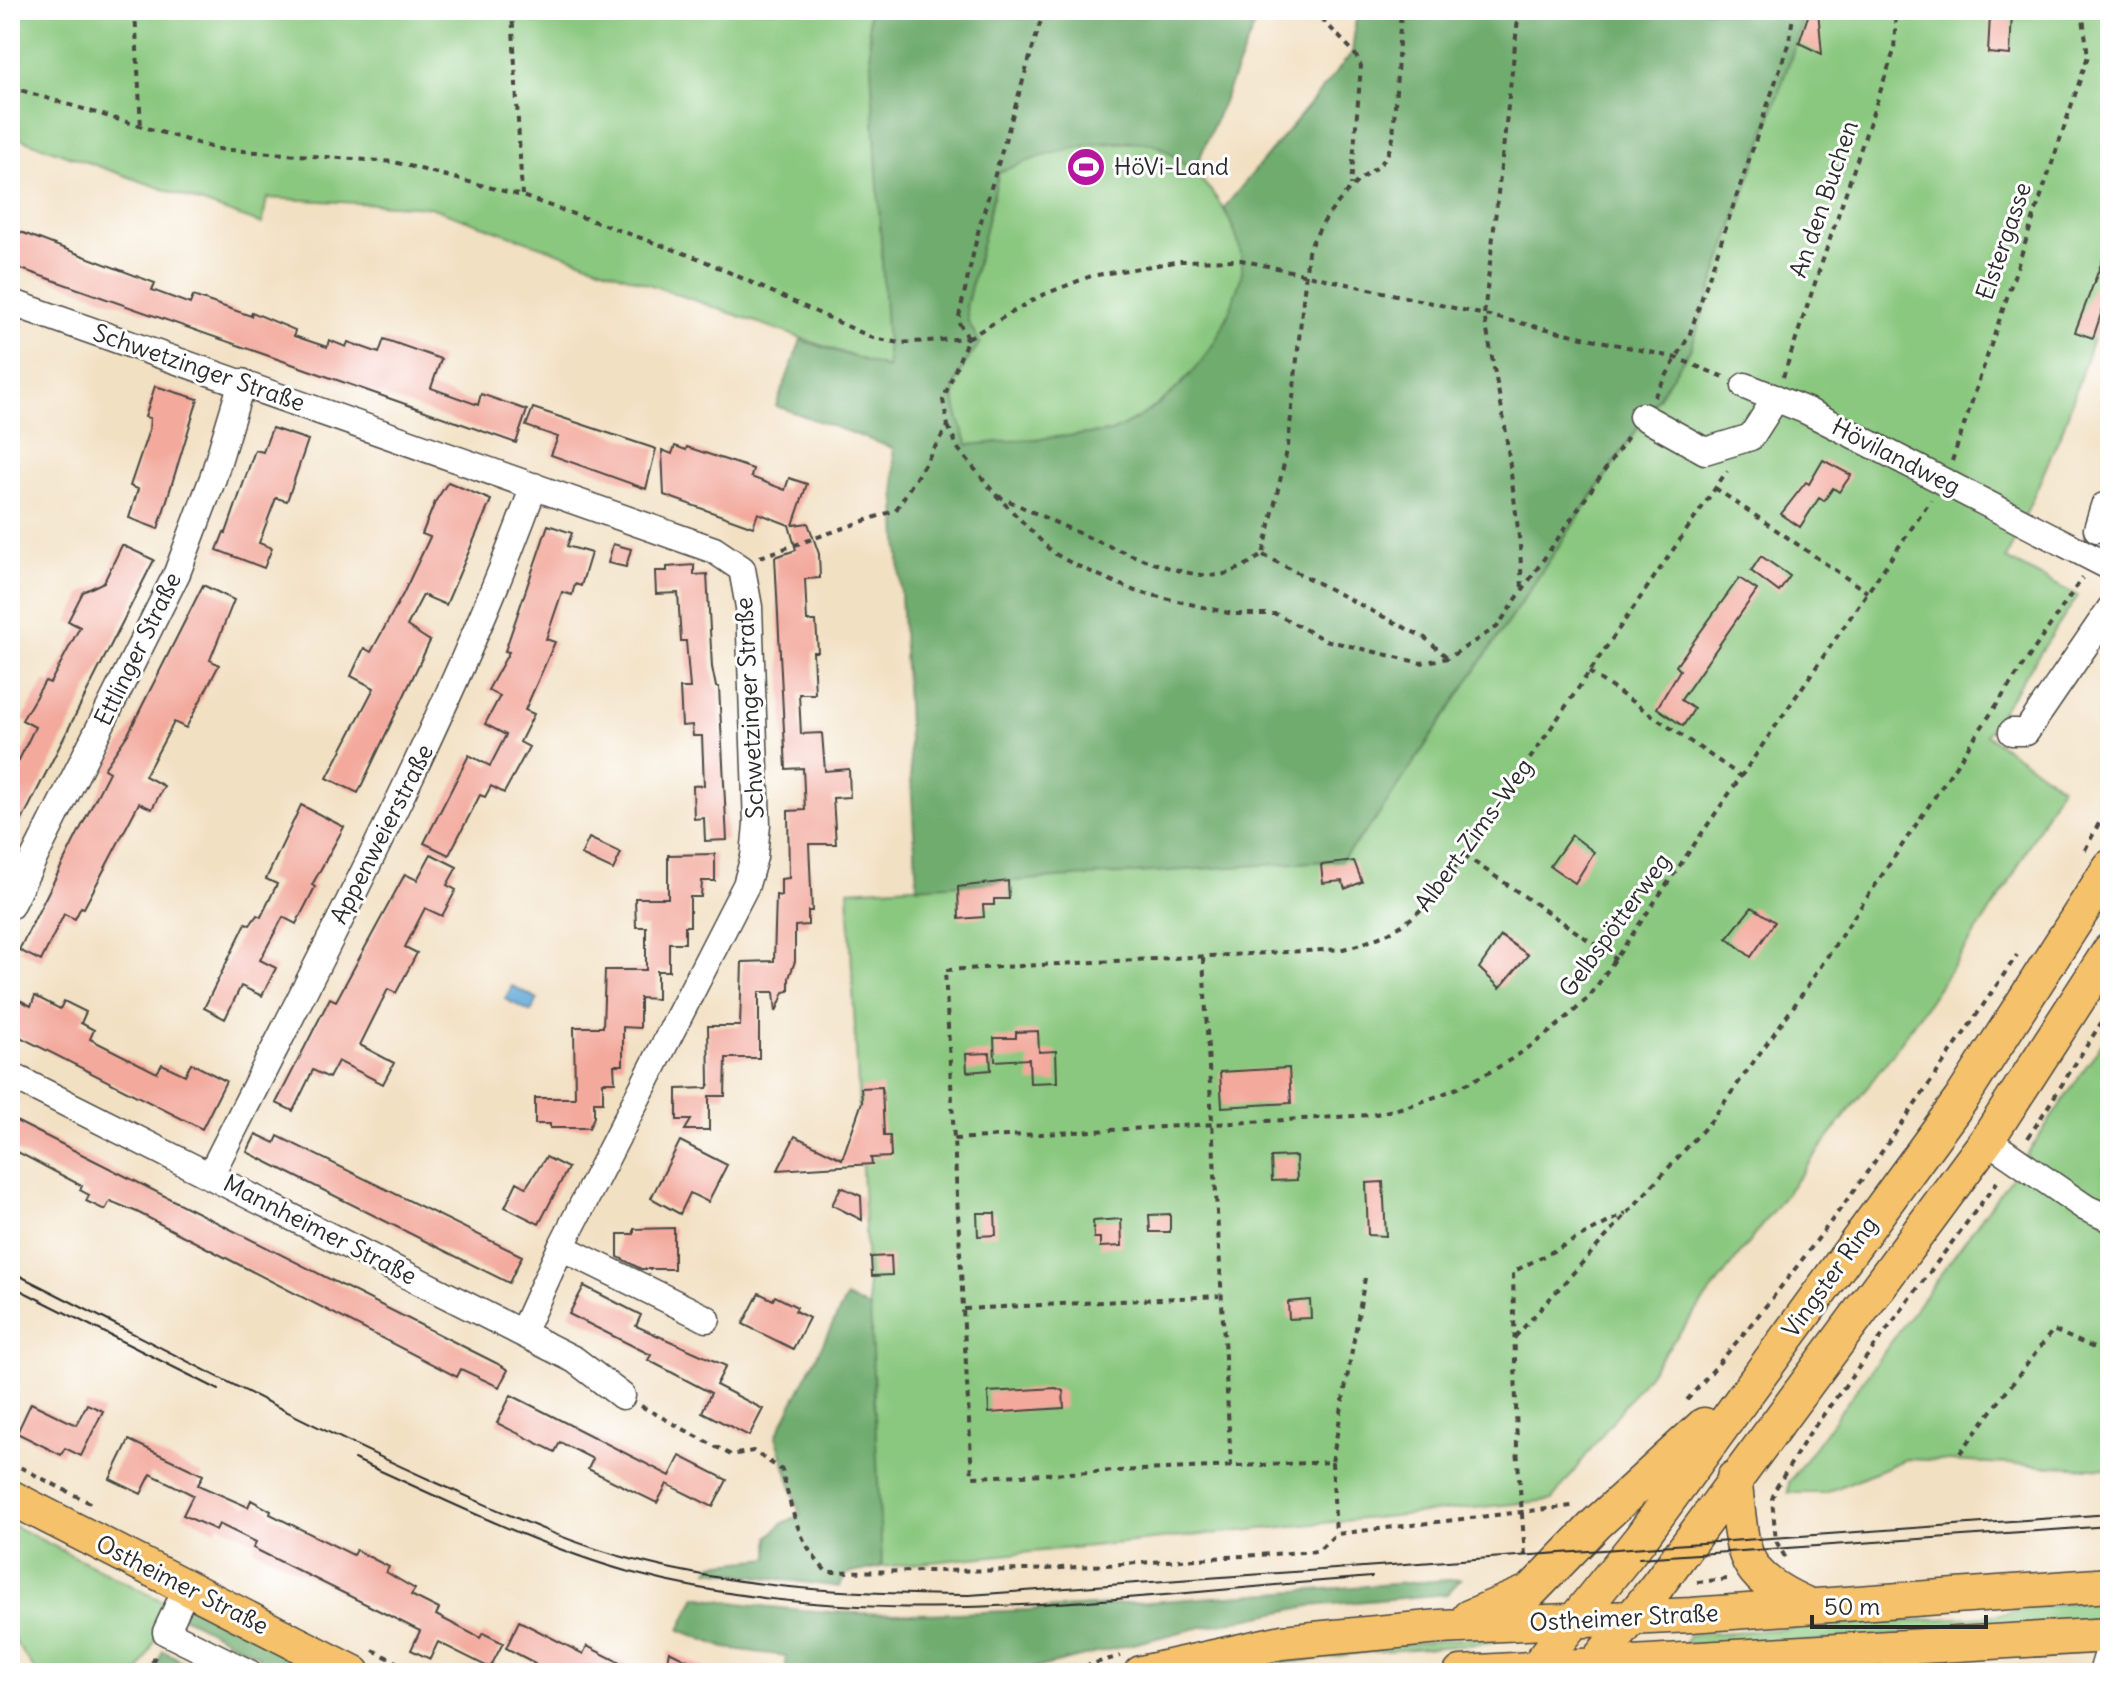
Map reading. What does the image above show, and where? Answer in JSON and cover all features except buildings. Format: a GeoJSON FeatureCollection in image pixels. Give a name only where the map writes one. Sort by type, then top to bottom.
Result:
{"type":"FeatureCollection","features":[{"type":"Feature","properties":{"kind":"main road","name":"Vingster Ring"},"geometry":{"type":"LineString","coordinates":[[1534,1670],[1640,1539],[1962,1098],[2096,862]]}},
{"type":"Feature","properties":{"kind":"main road","name":"Vingster Ring"},"geometry":{"type":"LineString","coordinates":[[1592,1669],[1987,1140],[2110,950]]}},
{"type":"Feature","properties":{"kind":"main road"},"geometry":{"type":"LineString","coordinates":[[1440,1627],[1499,1607],[1531,1591],[1597,1523],[1755,1379]]}},
{"type":"Feature","properties":{"kind":"main road"},"geometry":{"type":"LineString","coordinates":[[1734,1478],[1746,1553],[1753,1573],[1777,1592],[1810,1606]]}},
{"type":"Feature","properties":{"kind":"main road","name":"Ostheimer Straße"},"geometry":{"type":"LineString","coordinates":[[10,1497],[354,1673]]}},
{"type":"Feature","properties":{"kind":"main road","name":"Ostheimer Straße"},"geometry":{"type":"LineString","coordinates":[[1141,1673],[1282,1642],[1440,1627],[1633,1618],[2110,1585]]}},
{"type":"Feature","properties":{"kind":"main road","name":"Ostheimer Straße"},"geometry":{"type":"LineString","coordinates":[[1461,1673],[1764,1665],[2110,1635]]}},
{"type":"Feature","properties":{"kind":"street","name":"Schwetzinger Straße"},"geometry":{"type":"LineString","coordinates":[[10,302],[714,550],[742,569],[749,607],[755,766],[754,857],[746,885],[561,1247],[522,1333]]}},
{"type":"Feature","properties":{"kind":"street","name":"Ettlinger Straße"},"geometry":{"type":"LineString","coordinates":[[10,906],[177,573],[213,478],[242,382]]}},
{"type":"Feature","properties":{"kind":"street","name":"Hövilandweg"},"geometry":{"type":"LineString","coordinates":[[1745,386],[1776,398],[1998,507],[2102,563]]}},
{"type":"Feature","properties":{"kind":"street"},"geometry":{"type":"LineString","coordinates":[[1642,416],[1705,451],[1751,437],[1776,398]]}},
{"type":"Feature","properties":{"kind":"street","name":"Appenweierstraße"},"geometry":{"type":"LineString","coordinates":[[211,1174],[448,703],[495,593],[534,486]]}},
{"type":"Feature","properties":{"kind":"street"},"geometry":{"type":"LineString","coordinates":[[2012,732],[2026,732],[2110,609]]}},
{"type":"Feature","properties":{"kind":"street","name":"Mannheimer Straße"},"geometry":{"type":"LineString","coordinates":[[10,1075],[575,1360],[622,1396]]}},
{"type":"Feature","properties":{"kind":"street"},"geometry":{"type":"LineString","coordinates":[[1987,1140],[2013,1161],[2086,1208],[2110,1219]]}},
{"type":"Feature","properties":{"kind":"street"},"geometry":{"type":"LineString","coordinates":[[561,1247],[707,1319]]}},
{"type":"Feature","properties":{"kind":"street"},"geometry":{"type":"LineString","coordinates":[[187,1587],[166,1632],[249,1673]]}},
{"type":"Feature","properties":{"kind":"street"},"geometry":{"type":"LineString","coordinates":[[2102,1673],[2110,1646]]}},
{"type":"Feature","properties":{"kind":"path"},"geometry":{"type":"LineString","coordinates":[[135,10],[141,128]]}},
{"type":"Feature","properties":{"kind":"path"},"geometry":{"type":"LineString","coordinates":[[512,10],[522,196]]}},
{"type":"Feature","properties":{"kind":"path"},"geometry":{"type":"LineString","coordinates":[[968,338],[958,321],[979,228],[1044,10]]}},
{"type":"Feature","properties":{"kind":"path"},"geometry":{"type":"LineString","coordinates":[[1313,10],[1354,52],[1361,66],[1351,187]]}},
{"type":"Feature","properties":{"kind":"path"},"geometry":{"type":"LineString","coordinates":[[996,495],[1122,551],[1190,573],[1217,576],[1239,570],[1263,555],[1290,431],[1298,371],[1304,274],[1318,229],[1351,187],[1389,156],[1393,138],[1401,10]]}},
{"type":"Feature","properties":{"kind":"path"},"geometry":{"type":"LineString","coordinates":[[1519,10],[1484,315],[1505,426],[1520,545],[1522,593]]}},
{"type":"Feature","properties":{"kind":"path"},"geometry":{"type":"LineString","coordinates":[[968,338],[943,400],[948,426],[959,450],[996,495],[1052,552],[1135,591],[1233,614],[1276,614],[1325,640],[1401,659],[1421,663],[1448,658],[1497,627],[1642,416],[1689,336],[1789,42],[1794,10]]}},
{"type":"Feature","properties":{"kind":"path","name":"An den Buchen"},"geometry":{"type":"LineString","coordinates":[[1776,398],[1894,51],[1896,10]]}},
{"type":"Feature","properties":{"kind":"path","name":"Elstergasse"},"geometry":{"type":"LineString","coordinates":[[1945,483],[2088,56],[2082,10]]}},
{"type":"Feature","properties":{"kind":"path"},"geometry":{"type":"LineString","coordinates":[[10,87],[217,149],[394,162],[522,196],[700,259],[873,338],[900,343],[968,338],[1040,296],[1091,276],[1137,266],[1241,260],[1676,358],[1745,386]]}},
{"type":"Feature","properties":{"kind":"path"},"geometry":{"type":"LineString","coordinates":[[742,569],[760,557],[896,510],[948,426]]}},
{"type":"Feature","properties":{"kind":"path","name":"Albert-Zims-Weg"},"geometry":{"type":"LineString","coordinates":[[954,1139],[945,970],[1343,949],[1378,940],[1407,925],[1430,903],[1464,855],[1751,437]]}},
{"type":"Feature","properties":{"kind":"path","name":"Gelbspötterweg"},"geometry":{"type":"LineString","coordinates":[[954,1139],[1371,1115],[1458,1090],[1522,1054],[1555,1030],[1590,996],[1945,483]]}},
{"type":"Feature","properties":{"kind":"path"},"geometry":{"type":"LineString","coordinates":[[1715,488],[1867,592]]}},
{"type":"Feature","properties":{"kind":"path"},"geometry":{"type":"LineString","coordinates":[[1263,555],[1310,582],[1425,638],[1448,658]]}},
{"type":"Feature","properties":{"kind":"path"},"geometry":{"type":"LineString","coordinates":[[1515,1337],[1711,1121],[2102,563]]}},
{"type":"Feature","properties":{"kind":"path"},"geometry":{"type":"LineString","coordinates":[[1589,672],[1742,777]]}},
{"type":"Feature","properties":{"kind":"path"},"geometry":{"type":"LineString","coordinates":[[2096,862],[2110,802]]}},
{"type":"Feature","properties":{"kind":"path"},"geometry":{"type":"LineString","coordinates":[[1464,855],[1616,959]]}},
{"type":"Feature","properties":{"kind":"path"},"geometry":{"type":"LineString","coordinates":[[1684,1404],[1745,1334],[1891,1141],[2022,948]]}},
{"type":"Feature","properties":{"kind":"path"},"geometry":{"type":"LineString","coordinates":[[1203,957],[1219,1296],[1231,1466]]}},
{"type":"Feature","properties":{"kind":"path"},"geometry":{"type":"LineString","coordinates":[[1789,1565],[1776,1541],[1772,1499],[1776,1488],[1809,1434],[2013,1161],[2110,1009]]}},
{"type":"Feature","properties":{"kind":"path"},"geometry":{"type":"LineString","coordinates":[[954,1139],[972,1477],[1332,1462]]}},
{"type":"Feature","properties":{"kind":"path"},"geometry":{"type":"LineString","coordinates":[[1526,1565],[1513,1272],[1629,1212]]}},
{"type":"Feature","properties":{"kind":"path"},"geometry":{"type":"LineString","coordinates":[[1336,1534],[1332,1462],[1365,1278]]}},
{"type":"Feature","properties":{"kind":"path"},"geometry":{"type":"LineString","coordinates":[[964,1309],[1219,1296]]}},
{"type":"Feature","properties":{"kind":"path"},"geometry":{"type":"LineString","coordinates":[[1960,1453],[2053,1330],[2110,1355]]}},
{"type":"Feature","properties":{"kind":"path"},"geometry":{"type":"LineString","coordinates":[[622,1396],[731,1455],[753,1451],[782,1470],[796,1525],[810,1555],[827,1572],[1031,1570],[1318,1551],[1336,1534],[1583,1505]]}},
{"type":"Feature","properties":{"kind":"green space"},"geometry":{"type":"Polygon","coordinates":[[[10,10],[868,10],[889,369],[430,207],[267,198],[262,224],[10,135],[10,10]]]}},
{"type":"Feature","properties":{"kind":"green space"},"geometry":{"type":"Polygon","coordinates":[[[868,10],[1261,10],[1194,172],[1152,144],[1113,142],[1074,148],[999,172],[966,307],[968,322],[980,343],[961,371],[954,392],[968,445],[1111,432],[1153,408],[1188,377],[1216,339],[1241,277],[1240,251],[1224,208],[1352,53],[1357,10],[1800,10],[1801,28],[1691,348],[1376,819],[1341,860],[917,887],[893,448],[776,406],[801,340],[888,368],[868,10]]]}},
{"type":"Feature","properties":{"kind":"green space"},"geometry":{"type":"Polygon","coordinates":[[[1800,10],[2110,10],[2110,286],[2064,426],[2006,559],[2078,596],[1986,735],[2061,786],[2007,887],[1894,1052],[1552,1500],[882,1567],[848,890],[1341,860],[1376,819],[1659,397],[1801,28],[1800,10]]]}},
{"type":"Feature","properties":{"kind":"green space"},"geometry":{"type":"Polygon","coordinates":[[[1139,142],[1162,147],[1185,163],[1216,198],[1233,226],[1243,268],[1227,320],[1216,341],[1188,378],[1152,409],[1111,432],[968,445],[954,392],[961,371],[980,343],[968,322],[966,307],[999,172],[1037,157],[1093,144],[1139,142]]]}},
{"type":"Feature","properties":{"kind":"green space"},"geometry":{"type":"Polygon","coordinates":[[[2110,1031],[2110,1469],[1906,1459],[1825,1493],[1788,1493],[1789,1482],[2015,1172],[2110,1031]]]}},
{"type":"Feature","properties":{"kind":"green space"},"geometry":{"type":"Polygon","coordinates":[[[846,1298],[870,1309],[882,1567],[847,1574],[839,1587],[709,1570],[712,1564],[769,1558],[769,1537],[783,1523],[800,1515],[776,1436],[846,1298]]]}},
{"type":"Feature","properties":{"kind":"green space"},"geometry":{"type":"Polygon","coordinates":[[[10,1524],[172,1606],[140,1670],[144,1673],[37,1673],[10,1635],[10,1524]]]}},
{"type":"Feature","properties":{"kind":"green space"},"geometry":{"type":"Polygon","coordinates":[[[1461,1579],[1447,1594],[1310,1606],[1193,1629],[1044,1666],[995,1673],[786,1673],[786,1656],[725,1648],[680,1630],[696,1596],[802,1610],[961,1613],[1461,1579]]]}},
{"type":"Feature","properties":{"kind":"green space"},"geometry":{"type":"Polygon","coordinates":[[[2110,1596],[2110,1621],[1681,1650],[1689,1635],[1987,1616],[2110,1596]]]}},
{"type":"Feature","properties":{"kind":"green space"},"geometry":{"type":"Polygon","coordinates":[[[189,1600],[329,1673],[251,1673],[259,1656],[181,1616],[189,1600]]]}},
{"type":"Feature","properties":{"kind":"green space"},"geometry":{"type":"Polygon","coordinates":[[[1493,1636],[1494,1643],[1358,1653],[1220,1673],[1177,1673],[1228,1661],[1493,1636]]]}},
{"type":"Feature","properties":{"kind":"green space"},"geometry":{"type":"Polygon","coordinates":[[[163,1651],[206,1673],[153,1673],[163,1651]]]}},
{"type":"Feature","properties":{"kind":"water"},"geometry":{"type":"Polygon","coordinates":[[[512,986],[538,999],[531,1012],[505,999],[512,986]]]}},
{"type":"Feature","properties":{"kind":"tram line"},"geometry":{"type":"LineString","coordinates":[[10,1271],[329,1432],[534,1526],[634,1560],[759,1584],[842,1591],[969,1595],[2110,1514]]}},
{"type":"Feature","properties":{"kind":"tram line"},"geometry":{"type":"LineString","coordinates":[[10,1285],[219,1390]]}},
{"type":"Feature","properties":{"kind":"tram line"},"geometry":{"type":"LineString","coordinates":[[354,1459],[559,1549],[629,1572],[720,1592],[813,1603],[906,1607],[999,1606],[1372,1577]]}},
{"type":"Feature","properties":{"kind":"tram line"},"geometry":{"type":"LineString","coordinates":[[1639,1558],[2110,1526]]}},
{"type":"Feature","properties":{"kind":"place","name":"HöVi-Land"},"geometry":{"type":"Point","coordinates":[1086,167]}}]}
